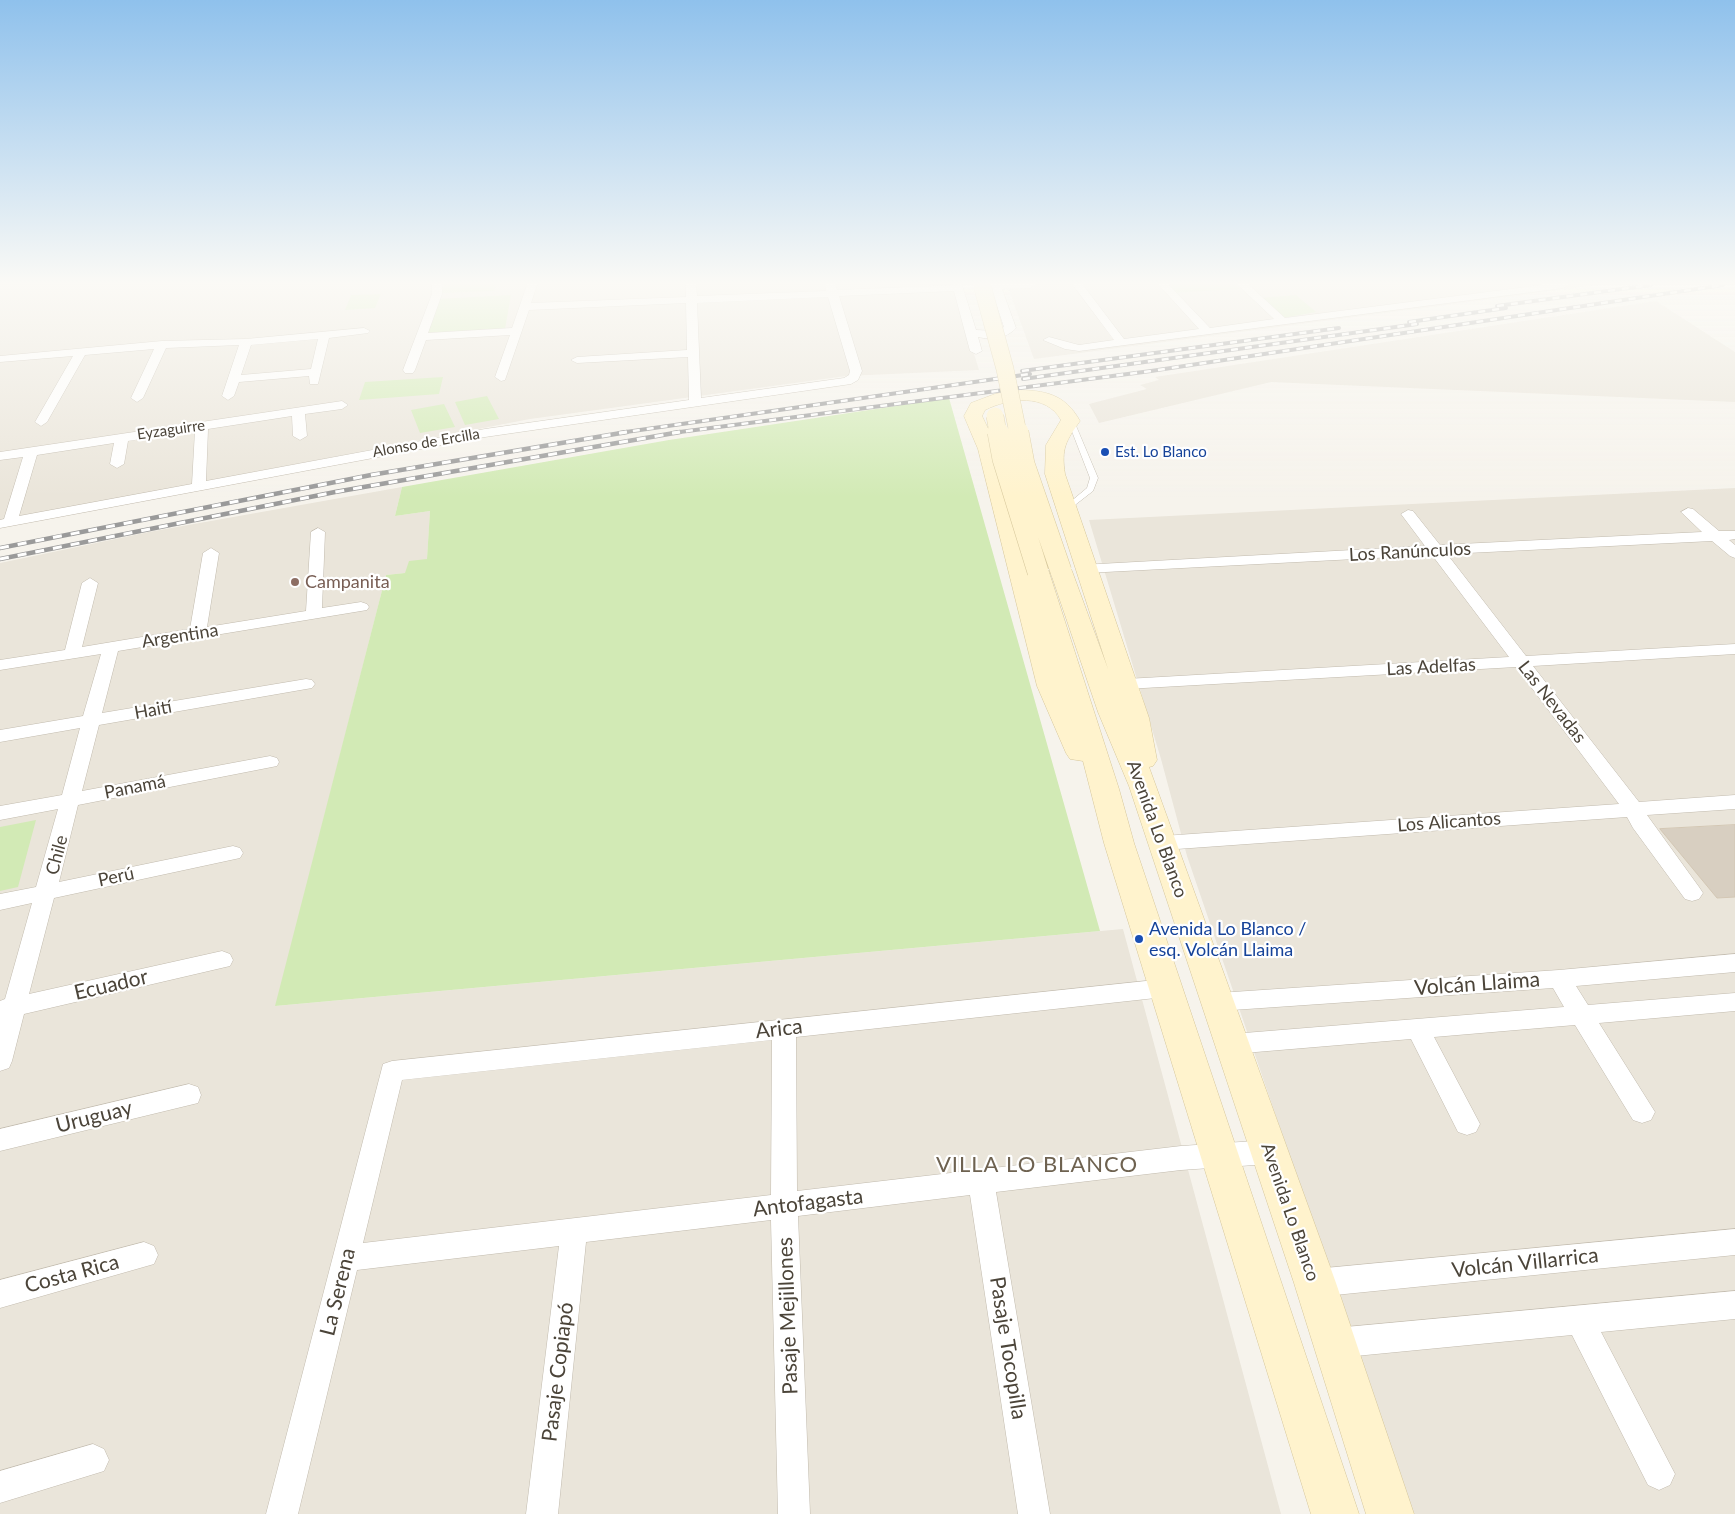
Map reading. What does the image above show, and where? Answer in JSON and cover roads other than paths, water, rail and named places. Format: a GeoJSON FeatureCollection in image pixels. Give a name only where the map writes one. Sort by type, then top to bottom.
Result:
{"type":"FeatureCollection","features":[{"type":"Feature","properties":{"kind":"main road","name":"Avenida Lo Blanco"},"geometry":{"type":"LineString","coordinates":[[985,356],[1003,459],[1143,786],[1315,1283],[1390,1514]]}},
{"type":"Feature","properties":{"kind":"main road","name":"Avenida Lo Blanco"},"geometry":{"type":"LineString","coordinates":[[1003,356],[1024,464],[1119,843],[1334,1514]]}},
{"type":"Feature","properties":{"kind":"main road"},"geometry":{"type":"LineString","coordinates":[[1106,789],[1077,746],[1050,686],[988,449],[973,413],[977,407],[995,399],[1036,397],[1062,405],[1069,412],[1071,421],[1061,431],[1055,442],[1052,462],[1066,510],[1126,684],[1141,742],[1143,786]]}},
{"type":"Feature","properties":{"kind":"street"},"geometry":{"type":"LineString","coordinates":[[0,359],[39,356]]}},
{"type":"Feature","properties":{"kind":"street"},"geometry":{"type":"LineString","coordinates":[[42,422],[80,356]]}},
{"type":"Feature","properties":{"kind":"street"},"geometry":{"type":"LineString","coordinates":[[137,398],[157,356]]}},
{"type":"Feature","properties":{"kind":"street"},"geometry":{"type":"LineString","coordinates":[[228,396],[241,356]]}},
{"type":"Feature","properties":{"kind":"street"},"geometry":{"type":"LineString","coordinates":[[233,379],[315,377],[320,356]]}},
{"type":"Feature","properties":{"kind":"street"},"geometry":{"type":"LineString","coordinates":[[409,370],[414,356]]}},
{"type":"Feature","properties":{"kind":"street"},"geometry":{"type":"LineString","coordinates":[[502,377],[508,356]]}},
{"type":"Feature","properties":{"kind":"street"},"geometry":{"type":"LineString","coordinates":[[577,360],[649,356]]}},
{"type":"Feature","properties":{"kind":"street"},"geometry":{"type":"LineString","coordinates":[[693,356],[695,402]]}},
{"type":"Feature","properties":{"kind":"street"},"geometry":{"type":"LineString","coordinates":[[852,356],[856,371],[854,377]]}},
{"type":"Feature","properties":{"kind":"street","name":"Alonso de Ercilla"},"geometry":{"type":"LineString","coordinates":[[5,523],[199,485],[513,428],[842,382],[854,377]]}},
{"type":"Feature","properties":{"kind":"street","name":"Eyzaguirre"},"geometry":{"type":"LineString","coordinates":[[0,456],[342,405]]}},
{"type":"Feature","properties":{"kind":"street"},"geometry":{"type":"LineString","coordinates":[[298,412],[300,436]]}},
{"type":"Feature","properties":{"kind":"street"},"geometry":{"type":"LineString","coordinates":[[199,485],[202,426]]}},
{"type":"Feature","properties":{"kind":"street"},"geometry":{"type":"LineString","coordinates":[[117,464],[122,438]]}},
{"type":"Feature","properties":{"kind":"street"},"geometry":{"type":"LineString","coordinates":[[5,523],[31,451]]}},
{"type":"Feature","properties":{"kind":"street"},"geometry":{"type":"LineString","coordinates":[[1688,512],[1735,553]]}},
{"type":"Feature","properties":{"kind":"street","name":"Las Nevadas"},"geometry":{"type":"LineString","coordinates":[[1408,514],[1634,809],[1640,823],[1692,893]]}},
{"type":"Feature","properties":{"kind":"street"},"geometry":{"type":"LineString","coordinates":[[314,614],[318,532]]}},
{"type":"Feature","properties":{"kind":"street","name":"Los Ranúnculos"},"geometry":{"type":"LineString","coordinates":[[1086,568],[1735,535]]}},
{"type":"Feature","properties":{"kind":"street"},"geometry":{"type":"LineString","coordinates":[[198,633],[211,552]]}},
{"type":"Feature","properties":{"kind":"street"},"geometry":{"type":"LineString","coordinates":[[72,654],[90,583]]}},
{"type":"Feature","properties":{"kind":"street","name":"Argentina"},"geometry":{"type":"LineString","coordinates":[[0,665],[360,607]]}},
{"type":"Feature","properties":{"kind":"street","name":"Chile"},"geometry":{"type":"LineString","coordinates":[[0,1061],[7,1008],[47,892],[111,647]]}},
{"type":"Feature","properties":{"kind":"street","name":"Las Adelfas"},"geometry":{"type":"LineString","coordinates":[[1126,684],[1735,649]]}},
{"type":"Feature","properties":{"kind":"street","name":"Haití"},"geometry":{"type":"LineString","coordinates":[[0,736],[306,684]]}},
{"type":"Feature","properties":{"kind":"street","name":"Panamá"},"geometry":{"type":"LineString","coordinates":[[0,813],[270,762]]}},
{"type":"Feature","properties":{"kind":"street","name":"Los Alicantos"},"geometry":{"type":"LineString","coordinates":[[1163,843],[1735,802]]}},
{"type":"Feature","properties":{"kind":"street","name":"Perú"},"geometry":{"type":"LineString","coordinates":[[0,902],[233,853]]}},
{"type":"Feature","properties":{"kind":"street","name":"Ecuador"},"geometry":{"type":"LineString","coordinates":[[7,1008],[222,960]]}},
{"type":"Feature","properties":{"kind":"street","name":"Volcán Llaima"},"geometry":{"type":"LineString","coordinates":[[1218,1002],[1559,978],[1735,963]]}},
{"type":"Feature","properties":{"kind":"street"},"geometry":{"type":"LineString","coordinates":[[1559,978],[1642,1112]]}},
{"type":"Feature","properties":{"kind":"street","name":"Arica"},"geometry":{"type":"LineString","coordinates":[[392,1071],[1165,988]]}},
{"type":"Feature","properties":{"kind":"street","name":"Volcán Llaima"},"geometry":{"type":"LineString","coordinates":[[1232,1044],[1735,1002]]}},
{"type":"Feature","properties":{"kind":"street"},"geometry":{"type":"LineString","coordinates":[[1417,1028],[1467,1124]]}},
{"type":"Feature","properties":{"kind":"street","name":"Pasaje Mejillones"},"geometry":{"type":"LineString","coordinates":[[784,1029],[784,1206],[794,1514]]}},
{"type":"Feature","properties":{"kind":"street","name":"La Serena"},"geometry":{"type":"LineString","coordinates":[[282,1514],[392,1071]]}},
{"type":"Feature","properties":{"kind":"street","name":"Uruguay"},"geometry":{"type":"LineString","coordinates":[[0,1140],[189,1094]]}},
{"type":"Feature","properties":{"kind":"street","name":"Antofagasta"},"geometry":{"type":"LineString","coordinates":[[346,1258],[981,1182],[1219,1155],[1270,1152]]}},
{"type":"Feature","properties":{"kind":"street","name":"Pasaje Tocopilla"},"geometry":{"type":"LineString","coordinates":[[981,1182],[1034,1514]]}},
{"type":"Feature","properties":{"kind":"street","name":"Pasaje Copiapó"},"geometry":{"type":"LineString","coordinates":[[542,1514],[574,1231]]}},
{"type":"Feature","properties":{"kind":"street","name":"Volcán Villarrica"},"geometry":{"type":"LineString","coordinates":[[1315,1283],[1735,1242]]}},
{"type":"Feature","properties":{"kind":"street","name":"Costa Rica"},"geometry":{"type":"LineString","coordinates":[[0,1294],[144,1255]]}},
{"type":"Feature","properties":{"kind":"street"},"geometry":{"type":"LineString","coordinates":[[1335,1343],[1735,1305]]}},
{"type":"Feature","properties":{"kind":"street"},"geometry":{"type":"LineString","coordinates":[[1579,1319],[1659,1474]]}},
{"type":"Feature","properties":{"kind":"street"},"geometry":{"type":"LineString","coordinates":[[0,1487],[93,1460]]}},
{"type":"Feature","properties":{"kind":"lane"},"geometry":{"type":"LineString","coordinates":[[1066,510],[1090,489],[1094,478],[1071,421]]}},
{"type":"Feature","properties":{"kind":"railway"},"geometry":{"type":"LineString","coordinates":[[1022,371],[1135,356]]}},
{"type":"Feature","properties":{"kind":"railway"},"geometry":{"type":"LineString","coordinates":[[1023,379],[1190,356]]}},
{"type":"Feature","properties":{"kind":"railway"},"geometry":{"type":"LineString","coordinates":[[672,433],[1151,371],[1253,356]]}},
{"type":"Feature","properties":{"kind":"railway"},"geometry":{"type":"LineString","coordinates":[[619,433],[1030,374]]}},
{"type":"Feature","properties":{"kind":"railway"},"geometry":{"type":"LineString","coordinates":[[0,548],[371,475],[627,432]]}},
{"type":"Feature","properties":{"kind":"railway"},"geometry":{"type":"LineString","coordinates":[[0,559],[335,492],[680,432]]}},
{"type":"Feature","properties":{"kind":"place","name":"Est. Lo Blanco"},"geometry":{"type":"Point","coordinates":[1105,452]}},
{"type":"Feature","properties":{"kind":"place","name":"Campanita"},"geometry":{"type":"Point","coordinates":[295,582]}},
{"type":"Feature","properties":{"kind":"place","name":"Avenida Lo Blanco / esq. Volcán Llaima"},"geometry":{"type":"Point","coordinates":[1139,939]}},
{"type":"Feature","properties":{"kind":"district","name":"VILLA LO BLANCO"},"geometry":{"type":"Point","coordinates":[1037,1165]}}]}
